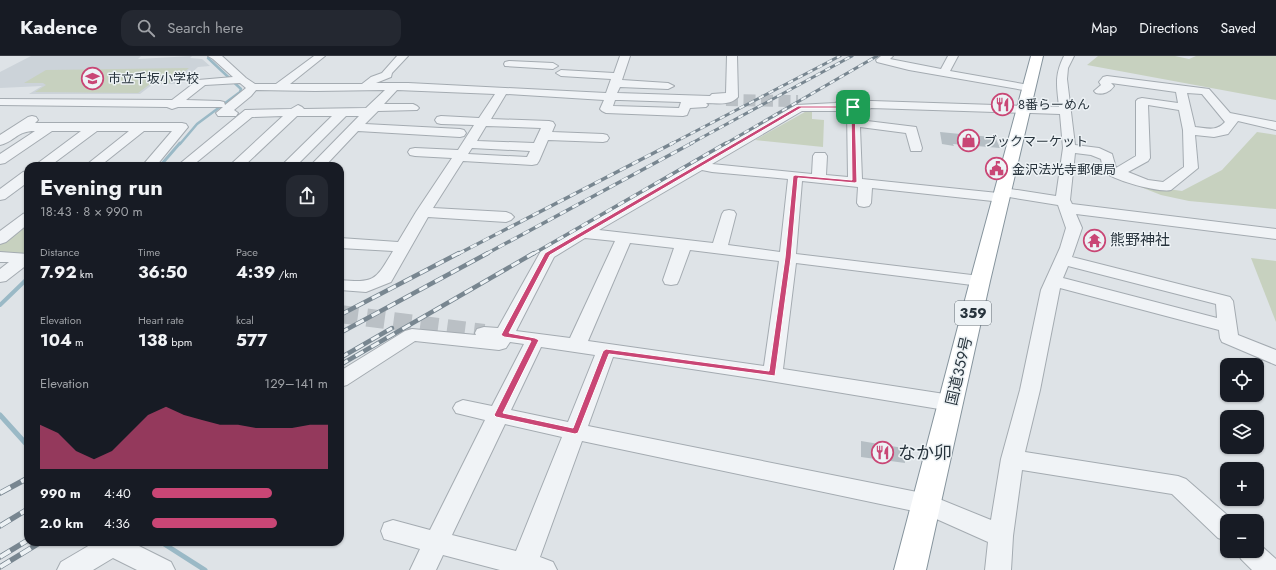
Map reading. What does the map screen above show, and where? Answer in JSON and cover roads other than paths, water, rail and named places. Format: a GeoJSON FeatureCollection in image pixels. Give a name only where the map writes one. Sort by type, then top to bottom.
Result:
{"type":"FeatureCollection","features":[{"type":"Feature","properties":{"kind":"highway","name":"国道359号"},"geometry":{"type":"LineString","coordinates":[[910,570],[980,281],[1037,56]]}},
{"type":"Feature","properties":{"kind":"street"},"geometry":{"type":"LineString","coordinates":[[213,56],[216,56],[237,80],[253,87],[315,88],[498,84],[615,97],[729,98]]}},
{"type":"Feature","properties":{"kind":"street"},"geometry":{"type":"LineString","coordinates":[[279,87],[320,56]]}},
{"type":"Feature","properties":{"kind":"street"},"geometry":{"type":"LineString","coordinates":[[365,87],[375,79],[387,75],[386,72],[403,56]]}},
{"type":"Feature","properties":{"kind":"street"},"geometry":{"type":"LineString","coordinates":[[625,56],[617,79],[615,97],[606,109],[684,112],[686,104],[733,106],[729,98],[732,56]]}},
{"type":"Feature","properties":{"kind":"street"},"geometry":{"type":"LineString","coordinates":[[888,56],[881,60],[909,67],[1029,88]]}},
{"type":"Feature","properties":{"kind":"street"},"geometry":{"type":"LineString","coordinates":[[944,73],[953,56]]}},
{"type":"Feature","properties":{"kind":"street"},"geometry":{"type":"LineString","coordinates":[[998,570],[1000,536],[1012,459],[1030,390],[1050,290],[1064,260],[1074,228],[1063,200],[1069,148],[1062,79],[1063,68],[1069,56]]}},
{"type":"Feature","properties":{"kind":"street"},"geometry":{"type":"LineString","coordinates":[[344,285],[366,287],[385,278],[423,212],[490,111],[498,84],[512,60],[557,70],[668,86]]}},
{"type":"Feature","properties":{"kind":"street"},"geometry":{"type":"LineString","coordinates":[[1100,90],[1108,86],[1104,82],[1107,79],[1204,92],[1232,122],[1224,131],[1214,133],[1189,130]]}},
{"type":"Feature","properties":{"kind":"street"},"geometry":{"type":"LineString","coordinates":[[97,162],[141,127],[149,125],[202,82],[237,80]]}},
{"type":"Feature","properties":{"kind":"street"},"geometry":{"type":"LineString","coordinates":[[253,87],[247,94],[222,113],[343,112],[372,109],[413,108]]}},
{"type":"Feature","properties":{"kind":"street"},"geometry":{"type":"LineString","coordinates":[[321,162],[392,89],[391,87]]}},
{"type":"Feature","properties":{"kind":"street"},"geometry":{"type":"LineString","coordinates":[[240,162],[295,112],[315,88]]}},
{"type":"Feature","properties":{"kind":"street"},"geometry":{"type":"LineString","coordinates":[[1069,148],[1094,151],[1107,157],[1110,170],[1117,174],[1145,184],[1166,187],[1191,168],[1189,130],[1181,89]]}},
{"type":"Feature","properties":{"kind":"street"},"geometry":{"type":"LineString","coordinates":[[1117,174],[1143,158],[1142,101],[1185,107]]}},
{"type":"Feature","properties":{"kind":"street"},"geometry":{"type":"LineString","coordinates":[[0,141],[59,102]]}},
{"type":"Feature","properties":{"kind":"street"},"geometry":{"type":"LineString","coordinates":[[3,104],[59,102],[220,104]]}},
{"type":"Feature","properties":{"kind":"street"},"geometry":{"type":"LineString","coordinates":[[798,102],[1065,111]]}},
{"type":"Feature","properties":{"kind":"street"},"geometry":{"type":"LineString","coordinates":[[344,378],[412,335],[499,344],[547,254],[800,107],[914,108],[922,106]]}},
{"type":"Feature","properties":{"kind":"street"},"geometry":{"type":"LineString","coordinates":[[853,107],[860,182],[864,203]]}},
{"type":"Feature","properties":{"kind":"street"},"geometry":{"type":"LineString","coordinates":[[490,111],[524,112]]}},
{"type":"Feature","properties":{"kind":"street"},"geometry":{"type":"LineString","coordinates":[[292,162],[343,112]]}},
{"type":"Feature","properties":{"kind":"street"},"geometry":{"type":"LineString","coordinates":[[189,162],[249,113]]}},
{"type":"Feature","properties":{"kind":"street"},"geometry":{"type":"LineString","coordinates":[[1228,116],[1245,118],[1276,126]]}},
{"type":"Feature","properties":{"kind":"street"},"geometry":{"type":"LineString","coordinates":[[441,120],[469,142]]}},
{"type":"Feature","properties":{"kind":"street"},"geometry":{"type":"LineString","coordinates":[[854,123],[912,130],[916,148]]}},
{"type":"Feature","properties":{"kind":"street"},"geometry":{"type":"LineString","coordinates":[[414,152],[550,125],[541,141]]}},
{"type":"Feature","properties":{"kind":"street"},"geometry":{"type":"LineString","coordinates":[[22,127],[182,127],[152,162]]}},
{"type":"Feature","properties":{"kind":"street"},"geometry":{"type":"LineString","coordinates":[[0,160],[49,127]]}},
{"type":"Feature","properties":{"kind":"street"},"geometry":{"type":"LineString","coordinates":[[46,162],[94,127]]}},
{"type":"Feature","properties":{"kind":"street"},"geometry":{"type":"LineString","coordinates":[[355,127],[417,130],[469,142],[602,138]]}},
{"type":"Feature","properties":{"kind":"street"},"geometry":{"type":"LineString","coordinates":[[819,178],[820,156]]}},
{"type":"Feature","properties":{"kind":"street"},"geometry":{"type":"LineString","coordinates":[[699,165],[712,168],[1003,195],[1276,234]]}},
{"type":"Feature","properties":{"kind":"street"},"geometry":{"type":"LineString","coordinates":[[773,374],[788,258],[795,176]]}},
{"type":"Feature","properties":{"kind":"street"},"geometry":{"type":"LineString","coordinates":[[2,193],[24,178]]}},
{"type":"Feature","properties":{"kind":"street"},"geometry":{"type":"LineString","coordinates":[[2,193],[24,192]]}},
{"type":"Feature","properties":{"kind":"street"},"geometry":{"type":"LineString","coordinates":[[423,212],[506,217]]}},
{"type":"Feature","properties":{"kind":"street"},"geometry":{"type":"LineString","coordinates":[[719,249],[729,214]]}},
{"type":"Feature","properties":{"kind":"street"},"geometry":{"type":"LineString","coordinates":[[0,239],[24,220]]}},
{"type":"Feature","properties":{"kind":"street"},"geometry":{"type":"LineString","coordinates":[[581,233],[684,244],[980,281]]}},
{"type":"Feature","properties":{"kind":"street"},"geometry":{"type":"LineString","coordinates":[[576,346],[624,238]]}},
{"type":"Feature","properties":{"kind":"street"},"geometry":{"type":"LineString","coordinates":[[344,243],[403,247]]}},
{"type":"Feature","properties":{"kind":"street"},"geometry":{"type":"LineString","coordinates":[[671,280],[684,244]]}},
{"type":"Feature","properties":{"kind":"street"},"geometry":{"type":"LineString","coordinates":[[0,257],[24,258]]}},
{"type":"Feature","properties":{"kind":"street"},"geometry":{"type":"LineString","coordinates":[[0,277],[24,259]]}},
{"type":"Feature","properties":{"kind":"street"},"geometry":{"type":"LineString","coordinates":[[1064,260],[1224,301],[1229,338],[1276,358]]}},
{"type":"Feature","properties":{"kind":"street"},"geometry":{"type":"LineString","coordinates":[[1054,281],[1227,326]]}},
{"type":"Feature","properties":{"kind":"street"},"geometry":{"type":"LineString","coordinates":[[484,333],[773,374],[951,403]]}},
{"type":"Feature","properties":{"kind":"street"},"geometry":{"type":"LineString","coordinates":[[423,570],[535,340]]}},
{"type":"Feature","properties":{"kind":"street"},"geometry":{"type":"LineString","coordinates":[[393,531],[436,541],[530,568],[575,431],[606,351]]}},
{"type":"Feature","properties":{"kind":"street"},"geometry":{"type":"LineString","coordinates":[[463,408],[927,504],[1000,536]]}},
{"type":"Feature","properties":{"kind":"street"},"geometry":{"type":"LineString","coordinates":[[1012,459],[1178,486],[1220,524]]}},
{"type":"Feature","properties":{"kind":"street"},"geometry":{"type":"LineString","coordinates":[[70,570],[109,546]]}},
{"type":"Feature","properties":{"kind":"street"},"geometry":{"type":"LineString","coordinates":[[119,546],[162,570]]}},
{"type":"Feature","properties":{"kind":"street"},"geometry":{"type":"LineString","coordinates":[[1257,558],[1270,570]]}},
{"type":"Feature","properties":{"kind":"waterway"},"geometry":{"type":"LineString","coordinates":[[180,144],[197,124],[240,92],[241,89],[208,58]]}},
{"type":"Feature","properties":{"kind":"waterway"},"geometry":{"type":"LineString","coordinates":[[163,162],[180,143]]}},
{"type":"Feature","properties":{"kind":"waterway"},"geometry":{"type":"LineString","coordinates":[[0,305],[24,282]]}},
{"type":"Feature","properties":{"kind":"waterway"},"geometry":{"type":"LineString","coordinates":[[0,415],[24,442]]}},
{"type":"Feature","properties":{"kind":"waterway"},"geometry":{"type":"LineString","coordinates":[[167,546],[205,570]]}},
{"type":"Feature","properties":{"kind":"tunnel"},"geometry":{"type":"LineString","coordinates":[[726,100],[798,101]]}},
{"type":"Feature","properties":{"kind":"tunnel"},"geometry":{"type":"LineString","coordinates":[[344,315],[484,333]]}},
{"type":"Feature","properties":{"kind":"railway"},"geometry":{"type":"LineString","coordinates":[[671,144],[840,56]]}},
{"type":"Feature","properties":{"kind":"railway"},"geometry":{"type":"LineString","coordinates":[[690,144],[852,56]]}},
{"type":"Feature","properties":{"kind":"railway"},"geometry":{"type":"LineString","coordinates":[[725,144],[877,56]]}},
{"type":"Feature","properties":{"kind":"railway"},"geometry":{"type":"LineString","coordinates":[[458,254],[673,143]]}},
{"type":"Feature","properties":{"kind":"railway"},"geometry":{"type":"LineString","coordinates":[[486,254],[692,143]]}},
{"type":"Feature","properties":{"kind":"railway"},"geometry":{"type":"LineString","coordinates":[[533,254],[726,143]]}},
{"type":"Feature","properties":{"kind":"railway"},"geometry":{"type":"LineString","coordinates":[[344,313],[459,253]]}},
{"type":"Feature","properties":{"kind":"railway"},"geometry":{"type":"LineString","coordinates":[[344,331],[488,253]]}},
{"type":"Feature","properties":{"kind":"railway"},"geometry":{"type":"LineString","coordinates":[[344,363],[534,253]]}},
{"type":"Feature","properties":{"kind":"railway"},"geometry":{"type":"LineString","coordinates":[[344,356],[392,328]]}},
{"type":"Feature","properties":{"kind":"railway"},"geometry":{"type":"LineString","coordinates":[[0,493],[24,480]]}},
{"type":"Feature","properties":{"kind":"railway"},"geometry":{"type":"LineString","coordinates":[[0,526],[24,511]]}},
{"type":"Feature","properties":{"kind":"railway"},"geometry":{"type":"LineString","coordinates":[[0,557],[24,542]]}},
{"type":"Feature","properties":{"kind":"railway"},"geometry":{"type":"LineString","coordinates":[[0,567],[34,546]]}},
{"type":"Feature","properties":{"kind":"place","name":"市立千坂小学校"},"geometry":{"type":"Point","coordinates":[93,78]}},
{"type":"Feature","properties":{"kind":"place","name":"8番らーめん"},"geometry":{"type":"Point","coordinates":[1002,104]}},
{"type":"Feature","properties":{"kind":"place","name":"ブックマーケット"},"geometry":{"type":"Point","coordinates":[969,141]}},
{"type":"Feature","properties":{"kind":"place","name":"金沢法光寺郵便局"},"geometry":{"type":"Point","coordinates":[997,169]}},
{"type":"Feature","properties":{"kind":"place","name":"熊野神社"},"geometry":{"type":"Point","coordinates":[1094,240]}},
{"type":"Feature","properties":{"kind":"place","name":"なか卯"},"geometry":{"type":"Point","coordinates":[882,453]}}]}
